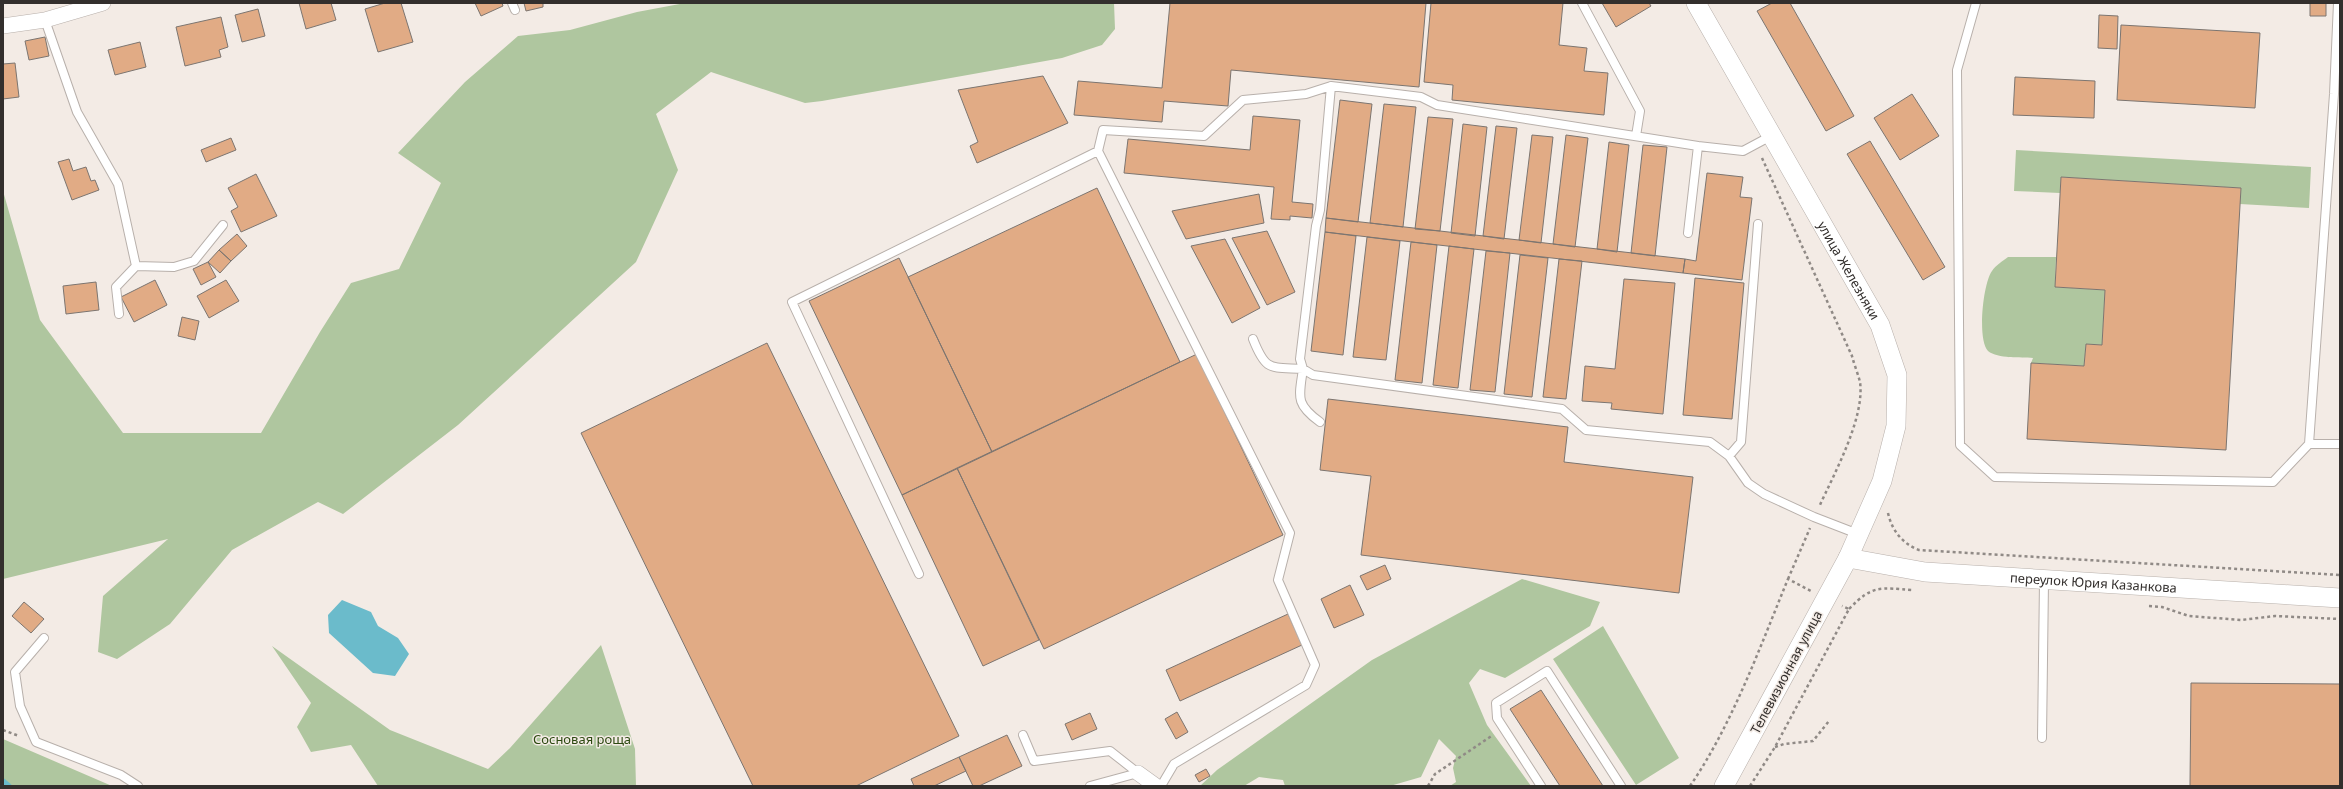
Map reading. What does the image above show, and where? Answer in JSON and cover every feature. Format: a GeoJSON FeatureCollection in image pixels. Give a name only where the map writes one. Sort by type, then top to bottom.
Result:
{"type":"FeatureCollection","features":[{"type":"Feature","properties":{"kind":"street","name":"улица Железняки"},"geometry":{"type":"LineString","coordinates":[[1696,3],[1763,140],[1880,325],[1897,374],[1896,426],[1882,481],[1848,558]]}},
{"type":"Feature","properties":{"kind":"street"},"geometry":{"type":"LineString","coordinates":[[3,26],[44,20],[95,4]]}},
{"type":"Feature","properties":{"kind":"street","name":"переулок Юрия Казанкова"},"geometry":{"type":"LineString","coordinates":[[1848,558],[1925,572],[2044,581],[2340,598]]}},
{"type":"Feature","properties":{"kind":"street","name":"Телевизионная улица"},"geometry":{"type":"LineString","coordinates":[[1724,786],[1848,558]]}},
{"type":"Feature","properties":{"kind":"street"},"geometry":{"type":"LineString","coordinates":[[1138,773],[1156,786]]}},
{"type":"Feature","properties":{"kind":"lane"},"geometry":{"type":"LineString","coordinates":[[1582,3],[1640,111],[1636,136]]}},
{"type":"Feature","properties":{"kind":"lane"},"geometry":{"type":"LineString","coordinates":[[1976,3],[1957,70],[1960,445],[1995,477],[2273,482],[2309,444],[2334,94],[2338,3]]}},
{"type":"Feature","properties":{"kind":"lane"},"geometry":{"type":"LineString","coordinates":[[44,20],[77,112],[118,184],[136,266]]}},
{"type":"Feature","properties":{"kind":"lane"},"geometry":{"type":"LineString","coordinates":[[1320,422],[1307,412],[1299,396],[1303,369],[1300,359],[1316,226],[1320,210],[1331,86]]}},
{"type":"Feature","properties":{"kind":"lane"},"geometry":{"type":"LineString","coordinates":[[1161,786],[1174,764],[1306,685],[1315,665],[1278,580],[1290,533],[1098,151],[1103,130],[1204,136],[1243,100],[1306,94],[1331,86],[1421,97],[1437,105],[1698,146],[1743,151],[1763,140]]}},
{"type":"Feature","properties":{"kind":"lane"},"geometry":{"type":"LineString","coordinates":[[1688,233],[1698,146]]}},
{"type":"Feature","properties":{"kind":"lane"},"geometry":{"type":"LineString","coordinates":[[919,574],[792,302],[1098,151]]}},
{"type":"Feature","properties":{"kind":"lane"},"geometry":{"type":"LineString","coordinates":[[1728,456],[1741,442],[1758,224]]}},
{"type":"Feature","properties":{"kind":"lane"},"geometry":{"type":"LineString","coordinates":[[119,314],[116,287],[136,266],[174,267],[194,260],[223,225]]}},
{"type":"Feature","properties":{"kind":"lane"},"geometry":{"type":"LineString","coordinates":[[1253,339],[1261,359],[1272,367],[1303,369],[1313,375],[1562,409],[1586,430],[1710,442],[1728,456],[1748,483],[1764,494],[1814,517],[1858,534]]}},
{"type":"Feature","properties":{"kind":"lane"},"geometry":{"type":"LineString","coordinates":[[2309,444],[2340,444]]}},
{"type":"Feature","properties":{"kind":"lane"},"geometry":{"type":"LineString","coordinates":[[2042,738],[2044,581]]}},
{"type":"Feature","properties":{"kind":"lane"},"geometry":{"type":"LineString","coordinates":[[44,638],[15,672],[20,706],[36,742],[121,775],[138,786]]}},
{"type":"Feature","properties":{"kind":"lane"},"geometry":{"type":"LineString","coordinates":[[1541,786],[1497,718],[1496,703],[1547,671],[1622,786]]}},
{"type":"Feature","properties":{"kind":"lane"},"geometry":{"type":"LineString","coordinates":[[1023,735],[1034,761],[1110,751],[1138,773]]}},
{"type":"Feature","properties":{"kind":"lane"},"geometry":{"type":"LineString","coordinates":[[1090,786],[1138,773]]}},
{"type":"Feature","properties":{"kind":"path"},"geometry":{"type":"LineString","coordinates":[[1763,140],[1852,356],[1860,383],[1858,410],[1841,460],[1814,517],[1788,579]]}},
{"type":"Feature","properties":{"kind":"path"},"geometry":{"type":"LineString","coordinates":[[1888,509],[1890,523],[1906,545],[1919,550],[2340,575]]}},
{"type":"Feature","properties":{"kind":"path"},"geometry":{"type":"LineString","coordinates":[[1849,609],[1863,594],[1879,588],[1917,590]]}},
{"type":"Feature","properties":{"kind":"path"},"geometry":{"type":"LineString","coordinates":[[2146,606],[2162,607],[2189,616],[2241,620],[2275,616],[2340,619]]}},
{"type":"Feature","properties":{"kind":"path"},"geometry":{"type":"LineString","coordinates":[[1750,786],[1775,748],[1784,744],[1813,742],[1829,721]]}},
{"type":"Feature","properties":{"kind":"path"},"geometry":{"type":"LineString","coordinates":[[1428,786],[1435,774],[1503,728]]}},
{"type":"Feature","properties":{"kind":"green space"},"geometry":{"type":"Polygon","coordinates":[[[685,3],[1114,3],[1115,29],[1102,45],[1062,58],[805,103],[711,72],[656,114],[678,170],[636,262],[458,425],[343,514],[318,502],[232,550],[170,624],[117,659],[98,652],[103,596],[168,539],[3,579],[3,191],[40,320],[123,433],[261,433],[320,332],[351,283],[399,269],[441,183],[398,153],[465,82],[518,36],[570,30],[637,12],[685,3]]]}},
{"type":"Feature","properties":{"kind":"green space"},"geometry":{"type":"Polygon","coordinates":[[[2016,150],[2311,167],[2309,208],[2240,204],[2241,188],[2061,177],[2060,193],[2014,191],[2016,150]]]}},
{"type":"Feature","properties":{"kind":"green space"},"geometry":{"type":"Polygon","coordinates":[[[2008,257],[2056,257],[2055,287],[2105,290],[2102,345],[2086,344],[2084,366],[2031,363],[2033,358],[2003,356],[1992,354],[1988,351],[1983,336],[1982,324],[1982,311],[1986,287],[1992,271],[2008,257]]]}},
{"type":"Feature","properties":{"kind":"green space"},"geometry":{"type":"Polygon","coordinates":[[[1522,579],[1600,602],[1590,626],[1505,678],[1480,669],[1469,683],[1487,725],[1531,786],[1450,786],[1456,782],[1453,768],[1456,756],[1439,739],[1421,777],[1390,786],[1285,786],[1283,780],[1259,777],[1244,786],[1200,786],[1217,770],[1372,660],[1522,579]]]}},
{"type":"Feature","properties":{"kind":"green space"},"geometry":{"type":"Polygon","coordinates":[[[1603,626],[1679,758],[1636,785],[1553,659],[1603,626]]]}},
{"type":"Feature","properties":{"kind":"green space","name":"Сосновая роща"},"geometry":{"type":"Polygon","coordinates":[[[601,645],[635,749],[636,786],[378,786],[351,745],[311,752],[297,727],[311,703],[272,646],[390,730],[488,769],[510,748],[601,645]]]}},
{"type":"Feature","properties":{"kind":"green space"},"geometry":{"type":"Polygon","coordinates":[[[3,739],[112,786],[3,786],[3,739]]]}},
{"type":"Feature","properties":{"kind":"water"},"geometry":{"type":"Polygon","coordinates":[[[342,600],[371,612],[378,626],[398,638],[409,654],[395,676],[373,673],[329,633],[328,615],[342,600]]]}},
{"type":"Feature","properties":{"kind":"building"},"geometry":{"type":"Polygon","coordinates":[[[299,3],[331,3],[336,20],[306,29],[299,3]]]}},
{"type":"Feature","properties":{"kind":"building"},"geometry":{"type":"Polygon","coordinates":[[[385,3],[401,3],[413,42],[378,52],[365,9],[385,3]]]}},
{"type":"Feature","properties":{"kind":"building"},"geometry":{"type":"Polygon","coordinates":[[[475,3],[502,3],[503,6],[481,16],[475,3]]]}},
{"type":"Feature","properties":{"kind":"building"},"geometry":{"type":"Polygon","coordinates":[[[524,3],[543,3],[543,7],[526,11],[524,3]]]}},
{"type":"Feature","properties":{"kind":"building"},"geometry":{"type":"Polygon","coordinates":[[[1170,3],[1426,3],[1419,87],[1231,70],[1228,106],[1164,101],[1162,122],[1074,115],[1078,81],[1162,88],[1170,3]]]}},
{"type":"Feature","properties":{"kind":"building"},"geometry":{"type":"Polygon","coordinates":[[[1431,3],[1563,3],[1559,45],[1587,48],[1584,71],[1608,73],[1604,115],[1452,100],[1453,85],[1424,82],[1431,3]]]}},
{"type":"Feature","properties":{"kind":"building"},"geometry":{"type":"Polygon","coordinates":[[[1602,3],[1649,3],[1651,6],[1616,27],[1602,3]]]}},
{"type":"Feature","properties":{"kind":"building"},"geometry":{"type":"Polygon","coordinates":[[[1772,3],[1790,3],[1854,116],[1826,131],[1757,11],[1772,3]]]}},
{"type":"Feature","properties":{"kind":"building"},"geometry":{"type":"Polygon","coordinates":[[[2310,3],[2326,3],[2326,16],[2310,16],[2310,3]]]}},
{"type":"Feature","properties":{"kind":"building"},"geometry":{"type":"Polygon","coordinates":[[[258,9],[265,36],[242,42],[235,15],[258,9]]]}},
{"type":"Feature","properties":{"kind":"building"},"geometry":{"type":"Polygon","coordinates":[[[2099,15],[2118,16],[2117,49],[2098,48],[2099,15]]]}},
{"type":"Feature","properties":{"kind":"building"},"geometry":{"type":"Polygon","coordinates":[[[221,17],[228,47],[219,50],[221,57],[185,66],[176,27],[221,17]]]}},
{"type":"Feature","properties":{"kind":"building"},"geometry":{"type":"Polygon","coordinates":[[[2121,25],[2260,33],[2255,108],[2117,100],[2121,25]]]}},
{"type":"Feature","properties":{"kind":"building"},"geometry":{"type":"Polygon","coordinates":[[[45,37],[49,56],[29,60],[25,41],[45,37]]]}},
{"type":"Feature","properties":{"kind":"building"},"geometry":{"type":"Polygon","coordinates":[[[140,42],[146,67],[115,75],[108,50],[140,42]]]}},
{"type":"Feature","properties":{"kind":"building"},"geometry":{"type":"Polygon","coordinates":[[[15,63],[19,97],[3,99],[3,64],[15,63]]]}},
{"type":"Feature","properties":{"kind":"building"},"geometry":{"type":"Polygon","coordinates":[[[1043,76],[1068,123],[977,163],[970,146],[978,142],[958,90],[1043,76]]]}},
{"type":"Feature","properties":{"kind":"building"},"geometry":{"type":"Polygon","coordinates":[[[2015,77],[2095,81],[2094,118],[2013,115],[2015,77]]]}},
{"type":"Feature","properties":{"kind":"building"},"geometry":{"type":"Polygon","coordinates":[[[1912,94],[1939,136],[1900,160],[1874,118],[1912,94]]]}},
{"type":"Feature","properties":{"kind":"building"},"geometry":{"type":"Polygon","coordinates":[[[1340,100],[1372,104],[1358,222],[1326,218],[1340,100]]]}},
{"type":"Feature","properties":{"kind":"building"},"geometry":{"type":"Polygon","coordinates":[[[1384,104],[1416,107],[1403,227],[1370,223],[1384,104]]]}},
{"type":"Feature","properties":{"kind":"building"},"geometry":{"type":"Polygon","coordinates":[[[1253,116],[1300,120],[1292,202],[1313,204],[1312,218],[1290,216],[1290,220],[1271,219],[1274,187],[1124,173],[1128,139],[1250,150],[1253,116]]]}},
{"type":"Feature","properties":{"kind":"building"},"geometry":{"type":"Polygon","coordinates":[[[1428,117],[1453,119],[1440,231],[1415,229],[1428,117]]]}},
{"type":"Feature","properties":{"kind":"building"},"geometry":{"type":"Polygon","coordinates":[[[1463,124],[1487,127],[1475,236],[1451,233],[1463,124]]]}},
{"type":"Feature","properties":{"kind":"building"},"geometry":{"type":"Polygon","coordinates":[[[1496,126],[1517,128],[1504,239],[1483,236],[1496,126]]]}},
{"type":"Feature","properties":{"kind":"building"},"geometry":{"type":"Polygon","coordinates":[[[1532,135],[1553,137],[1541,243],[1519,240],[1532,135]]]}},
{"type":"Feature","properties":{"kind":"building"},"geometry":{"type":"Polygon","coordinates":[[[1566,135],[1588,138],[1575,247],[1553,244],[1566,135]]]}},
{"type":"Feature","properties":{"kind":"building"},"geometry":{"type":"Polygon","coordinates":[[[231,138],[236,150],[206,162],[201,150],[231,138]]]}},
{"type":"Feature","properties":{"kind":"building"},"geometry":{"type":"Polygon","coordinates":[[[1870,141],[1945,267],[1923,280],[1847,154],[1870,141]]]}},
{"type":"Feature","properties":{"kind":"building"},"geometry":{"type":"Polygon","coordinates":[[[1609,142],[1629,145],[1617,252],[1597,249],[1609,142]]]}},
{"type":"Feature","properties":{"kind":"building"},"geometry":{"type":"Polygon","coordinates":[[[1643,145],[1667,147],[1655,256],[1631,253],[1643,145]]]}},
{"type":"Feature","properties":{"kind":"building"},"geometry":{"type":"Polygon","coordinates":[[[69,159],[73,171],[86,167],[91,181],[95,180],[99,190],[72,200],[58,162],[69,159]]]}},
{"type":"Feature","properties":{"kind":"building"},"geometry":{"type":"Polygon","coordinates":[[[1707,173],[1743,177],[1740,197],[1752,198],[1742,280],[1683,273],[1685,259],[1696,261],[1707,173]]]}},
{"type":"Feature","properties":{"kind":"building"},"geometry":{"type":"Polygon","coordinates":[[[256,174],[277,216],[241,232],[231,211],[238,207],[228,188],[256,174]]]}},
{"type":"Feature","properties":{"kind":"building"},"geometry":{"type":"Polygon","coordinates":[[[2061,177],[2241,188],[2226,450],[2027,439],[2031,363],[2084,366],[2086,344],[2102,345],[2105,290],[2055,287],[2061,177]]]}},
{"type":"Feature","properties":{"kind":"building"},"geometry":{"type":"Polygon","coordinates":[[[1097,188],[1180,362],[992,452],[908,277],[1097,188]]]}},
{"type":"Feature","properties":{"kind":"building"},"geometry":{"type":"Polygon","coordinates":[[[1259,194],[1264,223],[1186,239],[1172,211],[1259,194]]]}},
{"type":"Feature","properties":{"kind":"building"},"geometry":{"type":"Polygon","coordinates":[[[1326,218],[1685,259],[1683,273],[1325,232],[1326,218]]]}},
{"type":"Feature","properties":{"kind":"building"},"geometry":{"type":"Polygon","coordinates":[[[1267,231],[1295,292],[1267,305],[1232,238],[1267,231]]]}},
{"type":"Feature","properties":{"kind":"building"},"geometry":{"type":"Polygon","coordinates":[[[1325,232],[1356,236],[1343,355],[1311,351],[1325,232]]]}},
{"type":"Feature","properties":{"kind":"building"},"geometry":{"type":"Polygon","coordinates":[[[237,234],[247,246],[231,261],[219,250],[237,234]]]}},
{"type":"Feature","properties":{"kind":"building"},"geometry":{"type":"Polygon","coordinates":[[[1367,237],[1400,241],[1386,360],[1353,357],[1367,237]]]}},
{"type":"Feature","properties":{"kind":"building"},"geometry":{"type":"Polygon","coordinates":[[[1225,239],[1260,308],[1232,323],[1191,246],[1225,239]]]}},
{"type":"Feature","properties":{"kind":"building"},"geometry":{"type":"Polygon","coordinates":[[[1411,242],[1437,245],[1422,383],[1395,380],[1411,242]]]}},
{"type":"Feature","properties":{"kind":"building"},"geometry":{"type":"Polygon","coordinates":[[[1449,246],[1474,249],[1458,388],[1433,385],[1449,246]]]}},
{"type":"Feature","properties":{"kind":"building"},"geometry":{"type":"Polygon","coordinates":[[[219,250],[231,261],[220,273],[208,262],[219,250]]]}},
{"type":"Feature","properties":{"kind":"building"},"geometry":{"type":"Polygon","coordinates":[[[1486,251],[1510,253],[1495,392],[1470,390],[1486,251]]]}},
{"type":"Feature","properties":{"kind":"building"},"geometry":{"type":"Polygon","coordinates":[[[1520,255],[1548,258],[1532,397],[1504,394],[1520,255]]]}},
{"type":"Feature","properties":{"kind":"building"},"geometry":{"type":"Polygon","coordinates":[[[899,258],[992,452],[902,495],[809,301],[899,258]]]}},
{"type":"Feature","properties":{"kind":"building"},"geometry":{"type":"Polygon","coordinates":[[[1559,259],[1582,261],[1566,399],[1543,397],[1559,259]]]}},
{"type":"Feature","properties":{"kind":"building"},"geometry":{"type":"Polygon","coordinates":[[[208,262],[216,277],[201,285],[193,269],[208,262]]]}},
{"type":"Feature","properties":{"kind":"building"},"geometry":{"type":"Polygon","coordinates":[[[1695,278],[1744,283],[1732,419],[1683,415],[1695,278]]]}},
{"type":"Feature","properties":{"kind":"building"},"geometry":{"type":"Polygon","coordinates":[[[1624,279],[1675,283],[1663,414],[1611,409],[1612,403],[1582,401],[1585,366],[1615,369],[1624,279]]]}},
{"type":"Feature","properties":{"kind":"building"},"geometry":{"type":"Polygon","coordinates":[[[155,280],[167,305],[134,322],[121,297],[155,280]]]}},
{"type":"Feature","properties":{"kind":"building"},"geometry":{"type":"Polygon","coordinates":[[[226,280],[239,301],[209,318],[197,296],[226,280]]]}},
{"type":"Feature","properties":{"kind":"building"},"geometry":{"type":"Polygon","coordinates":[[[96,282],[99,310],[66,314],[63,286],[96,282]]]}},
{"type":"Feature","properties":{"kind":"building"},"geometry":{"type":"Polygon","coordinates":[[[182,317],[199,321],[195,340],[178,336],[182,317]]]}},
{"type":"Feature","properties":{"kind":"building"},"geometry":{"type":"Polygon","coordinates":[[[767,343],[959,736],[856,786],[753,786],[581,433],[767,343]]]}},
{"type":"Feature","properties":{"kind":"building"},"geometry":{"type":"Polygon","coordinates":[[[1197,354],[1283,535],[1044,649],[957,468],[1197,354]]]}},
{"type":"Feature","properties":{"kind":"building"},"geometry":{"type":"Polygon","coordinates":[[[1328,399],[1568,427],[1564,462],[1693,477],[1679,593],[1361,555],[1371,476],[1320,470],[1328,399]]]}},
{"type":"Feature","properties":{"kind":"building"},"geometry":{"type":"Polygon","coordinates":[[[957,468],[1039,640],[983,666],[902,495],[957,468]]]}},
{"type":"Feature","properties":{"kind":"building"},"geometry":{"type":"Polygon","coordinates":[[[1385,565],[1391,579],[1367,590],[1360,576],[1385,565]]]}},
{"type":"Feature","properties":{"kind":"building"},"geometry":{"type":"Polygon","coordinates":[[[1350,585],[1364,615],[1334,628],[1321,599],[1350,585]]]}},
{"type":"Feature","properties":{"kind":"building"},"geometry":{"type":"Polygon","coordinates":[[[24,602],[44,619],[31,633],[12,616],[24,602]]]}},
{"type":"Feature","properties":{"kind":"building"},"geometry":{"type":"Polygon","coordinates":[[[1288,614],[1302,645],[1180,701],[1166,670],[1288,614]]]}},
{"type":"Feature","properties":{"kind":"building"},"geometry":{"type":"Polygon","coordinates":[[[2191,683],[2340,684],[2340,786],[2190,786],[2191,683]]]}},
{"type":"Feature","properties":{"kind":"building"},"geometry":{"type":"Polygon","coordinates":[[[1541,690],[1603,786],[1560,786],[1510,709],[1541,690]]]}},
{"type":"Feature","properties":{"kind":"building"},"geometry":{"type":"Polygon","coordinates":[[[1177,712],[1188,732],[1176,739],[1165,719],[1177,712]]]}},
{"type":"Feature","properties":{"kind":"building"},"geometry":{"type":"Polygon","coordinates":[[[1090,713],[1097,729],[1072,740],[1065,724],[1090,713]]]}},
{"type":"Feature","properties":{"kind":"building"},"geometry":{"type":"Polygon","coordinates":[[[1007,735],[1022,766],[979,786],[973,786],[959,757],[1007,735]]]}},
{"type":"Feature","properties":{"kind":"building"},"geometry":{"type":"Polygon","coordinates":[[[959,757],[966,771],[934,786],[914,786],[911,779],[959,757]]]}},
{"type":"Feature","properties":{"kind":"building"},"geometry":{"type":"Polygon","coordinates":[[[1206,769],[1210,776],[1199,782],[1195,775],[1206,769]]]}},
{"type":"Feature","properties":{"kind":"waterway"},"geometry":{"type":"LineString","coordinates":[[3,781],[9,786]]}}]}
